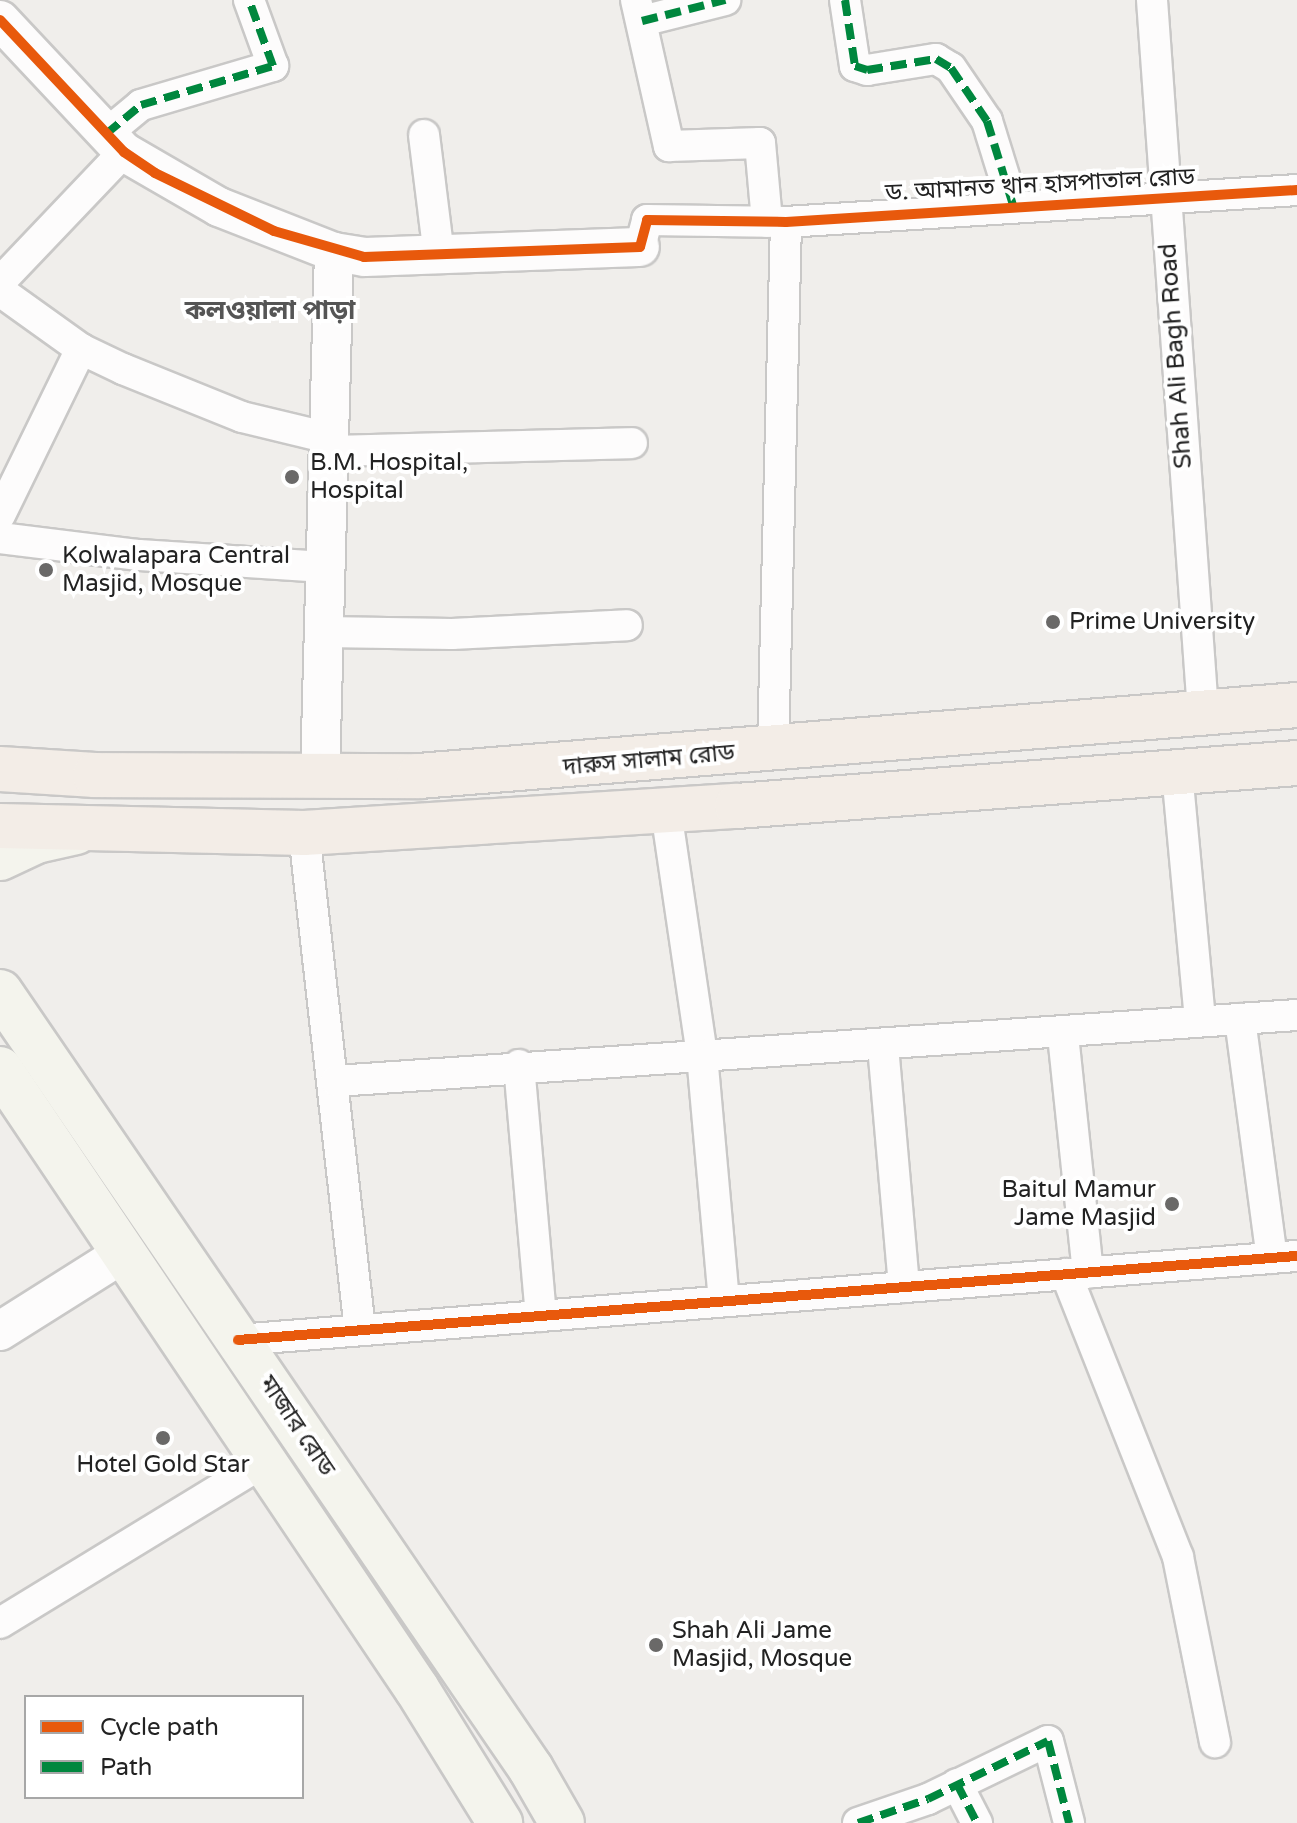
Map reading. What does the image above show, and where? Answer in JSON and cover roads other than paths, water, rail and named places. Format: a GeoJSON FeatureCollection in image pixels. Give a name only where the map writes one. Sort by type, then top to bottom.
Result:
{"type":"FeatureCollection","features":[{"type":"Feature","properties":{"kind":"main road","name":"দারুস সালাম রোড"},"geometry":{"type":"LineString","coordinates":[[0,769],[95,775],[435,775],[773,750],[1297,705]]}},
{"type":"Feature","properties":{"kind":"main road"},"geometry":{"type":"LineString","coordinates":[[1188,714],[1193,770]]}},
{"type":"Feature","properties":{"kind":"main road"},"geometry":{"type":"LineString","coordinates":[[0,826],[304,833],[666,811],[1297,763]]}},
{"type":"Feature","properties":{"kind":"main road"},"geometry":{"type":"LineString","coordinates":[[0,858],[36,841],[90,829]]}},
{"type":"Feature","properties":{"kind":"main road","name":"মাজার রোড"},"geometry":{"type":"LineString","coordinates":[[0,992],[531,1769],[562,1823]]}},
{"type":"Feature","properties":{"kind":"main road","name":"মাজার রোড"},"geometry":{"type":"LineString","coordinates":[[0,1069],[417,1689],[495,1821]]}},
{"type":"Feature","properties":{"kind":"main road"},"geometry":{"type":"LineString","coordinates":[[124,1253],[162,1228]]}},
{"type":"Feature","properties":{"kind":"street"},"geometry":{"type":"LineString","coordinates":[[0,282],[115,143],[141,105],[273,66],[249,0]]}},
{"type":"Feature","properties":{"kind":"street"},"geometry":{"type":"LineString","coordinates":[[725,0],[639,11],[669,146],[760,143],[776,222],[773,750]]}},
{"type":"Feature","properties":{"kind":"street"},"geometry":{"type":"LineString","coordinates":[[845,0],[855,66],[867,70],[936,59],[951,68],[987,121],[1013,205]]}},
{"type":"Feature","properties":{"kind":"street","name":"Shah Ali Bagh Road"},"geometry":{"type":"LineString","coordinates":[[1152,0],[1188,714]]}},
{"type":"Feature","properties":{"kind":"street"},"geometry":{"type":"LineString","coordinates":[[0,20],[115,143],[219,207],[334,252],[439,255],[640,247]]}},
{"type":"Feature","properties":{"kind":"street"},"geometry":{"type":"LineString","coordinates":[[424,135],[439,255]]}},
{"type":"Feature","properties":{"kind":"street","name":"ড. আমানত খান হাসপাতাল রোড"},"geometry":{"type":"LineString","coordinates":[[640,247],[647,220],[776,222],[1013,205],[1297,190]]}},
{"type":"Feature","properties":{"kind":"street"},"geometry":{"type":"LineString","coordinates":[[320,775],[334,252]]}},
{"type":"Feature","properties":{"kind":"street"},"geometry":{"type":"LineString","coordinates":[[0,291],[81,349],[242,417],[329,444],[632,443]]}},
{"type":"Feature","properties":{"kind":"street"},"geometry":{"type":"LineString","coordinates":[[0,515],[81,349]]}},
{"type":"Feature","properties":{"kind":"street"},"geometry":{"type":"LineString","coordinates":[[0,538],[139,555],[325,567]]}},
{"type":"Feature","properties":{"kind":"street"},"geometry":{"type":"LineString","coordinates":[[324,632],[452,634],[627,625]]}},
{"type":"Feature","properties":{"kind":"street"},"geometry":{"type":"LineString","coordinates":[[1193,770],[1200,1021]]}},
{"type":"Feature","properties":{"kind":"street"},"geometry":{"type":"LineString","coordinates":[[666,811],[702,1055],[724,1301]]}},
{"type":"Feature","properties":{"kind":"street"},"geometry":{"type":"LineString","coordinates":[[304,833],[336,1081],[360,1330]]}},
{"type":"Feature","properties":{"kind":"street"},"geometry":{"type":"LineString","coordinates":[[336,1081],[519,1065],[1063,1035],[1297,1015]]}},
{"type":"Feature","properties":{"kind":"street"},"geometry":{"type":"LineString","coordinates":[[238,1340],[1284,1257],[1240,1019]]}},
{"type":"Feature","properties":{"kind":"street"},"geometry":{"type":"LineString","coordinates":[[1063,1035],[1077,1273],[1178,1557],[1192,1610],[1215,1742]]}},
{"type":"Feature","properties":{"kind":"street"},"geometry":{"type":"LineString","coordinates":[[883,1046],[904,1287]]}},
{"type":"Feature","properties":{"kind":"street"},"geometry":{"type":"LineString","coordinates":[[519,1065],[541,1316]]}},
{"type":"Feature","properties":{"kind":"street"},"geometry":{"type":"LineString","coordinates":[[0,1331],[124,1253]]}},
{"type":"Feature","properties":{"kind":"street"},"geometry":{"type":"LineString","coordinates":[[0,1623],[264,1462]]}},
{"type":"Feature","properties":{"kind":"street"},"geometry":{"type":"LineString","coordinates":[[858,1823],[957,1784],[1048,1741],[1069,1823]]}},
{"type":"Feature","properties":{"kind":"street"},"geometry":{"type":"LineString","coordinates":[[957,1784],[977,1823]]}},
{"type":"Feature","properties":{"kind":"place","name":"B.M. Hospital, Hospital"},"geometry":{"type":"Point","coordinates":[292,477]}},
{"type":"Feature","properties":{"kind":"place","name":"Kolwalapara Central Masjid, Mosque"},"geometry":{"type":"Point","coordinates":[46,570]}},
{"type":"Feature","properties":{"kind":"place","name":"Prime University"},"geometry":{"type":"Point","coordinates":[1053,622]}},
{"type":"Feature","properties":{"kind":"place","name":"Baitul Mamur Jame Masjid"},"geometry":{"type":"Point","coordinates":[1172,1204]}},
{"type":"Feature","properties":{"kind":"place","name":"Hotel Gold Star"},"geometry":{"type":"Point","coordinates":[163,1438]}},
{"type":"Feature","properties":{"kind":"place","name":"Shah Ali Jame Masjid, Mosque"},"geometry":{"type":"Point","coordinates":[656,1645]}},
{"type":"Feature","properties":{"kind":"district","name":"কলওয়ালা পাড়া"},"geometry":{"type":"Point","coordinates":[270,311]}}]}
